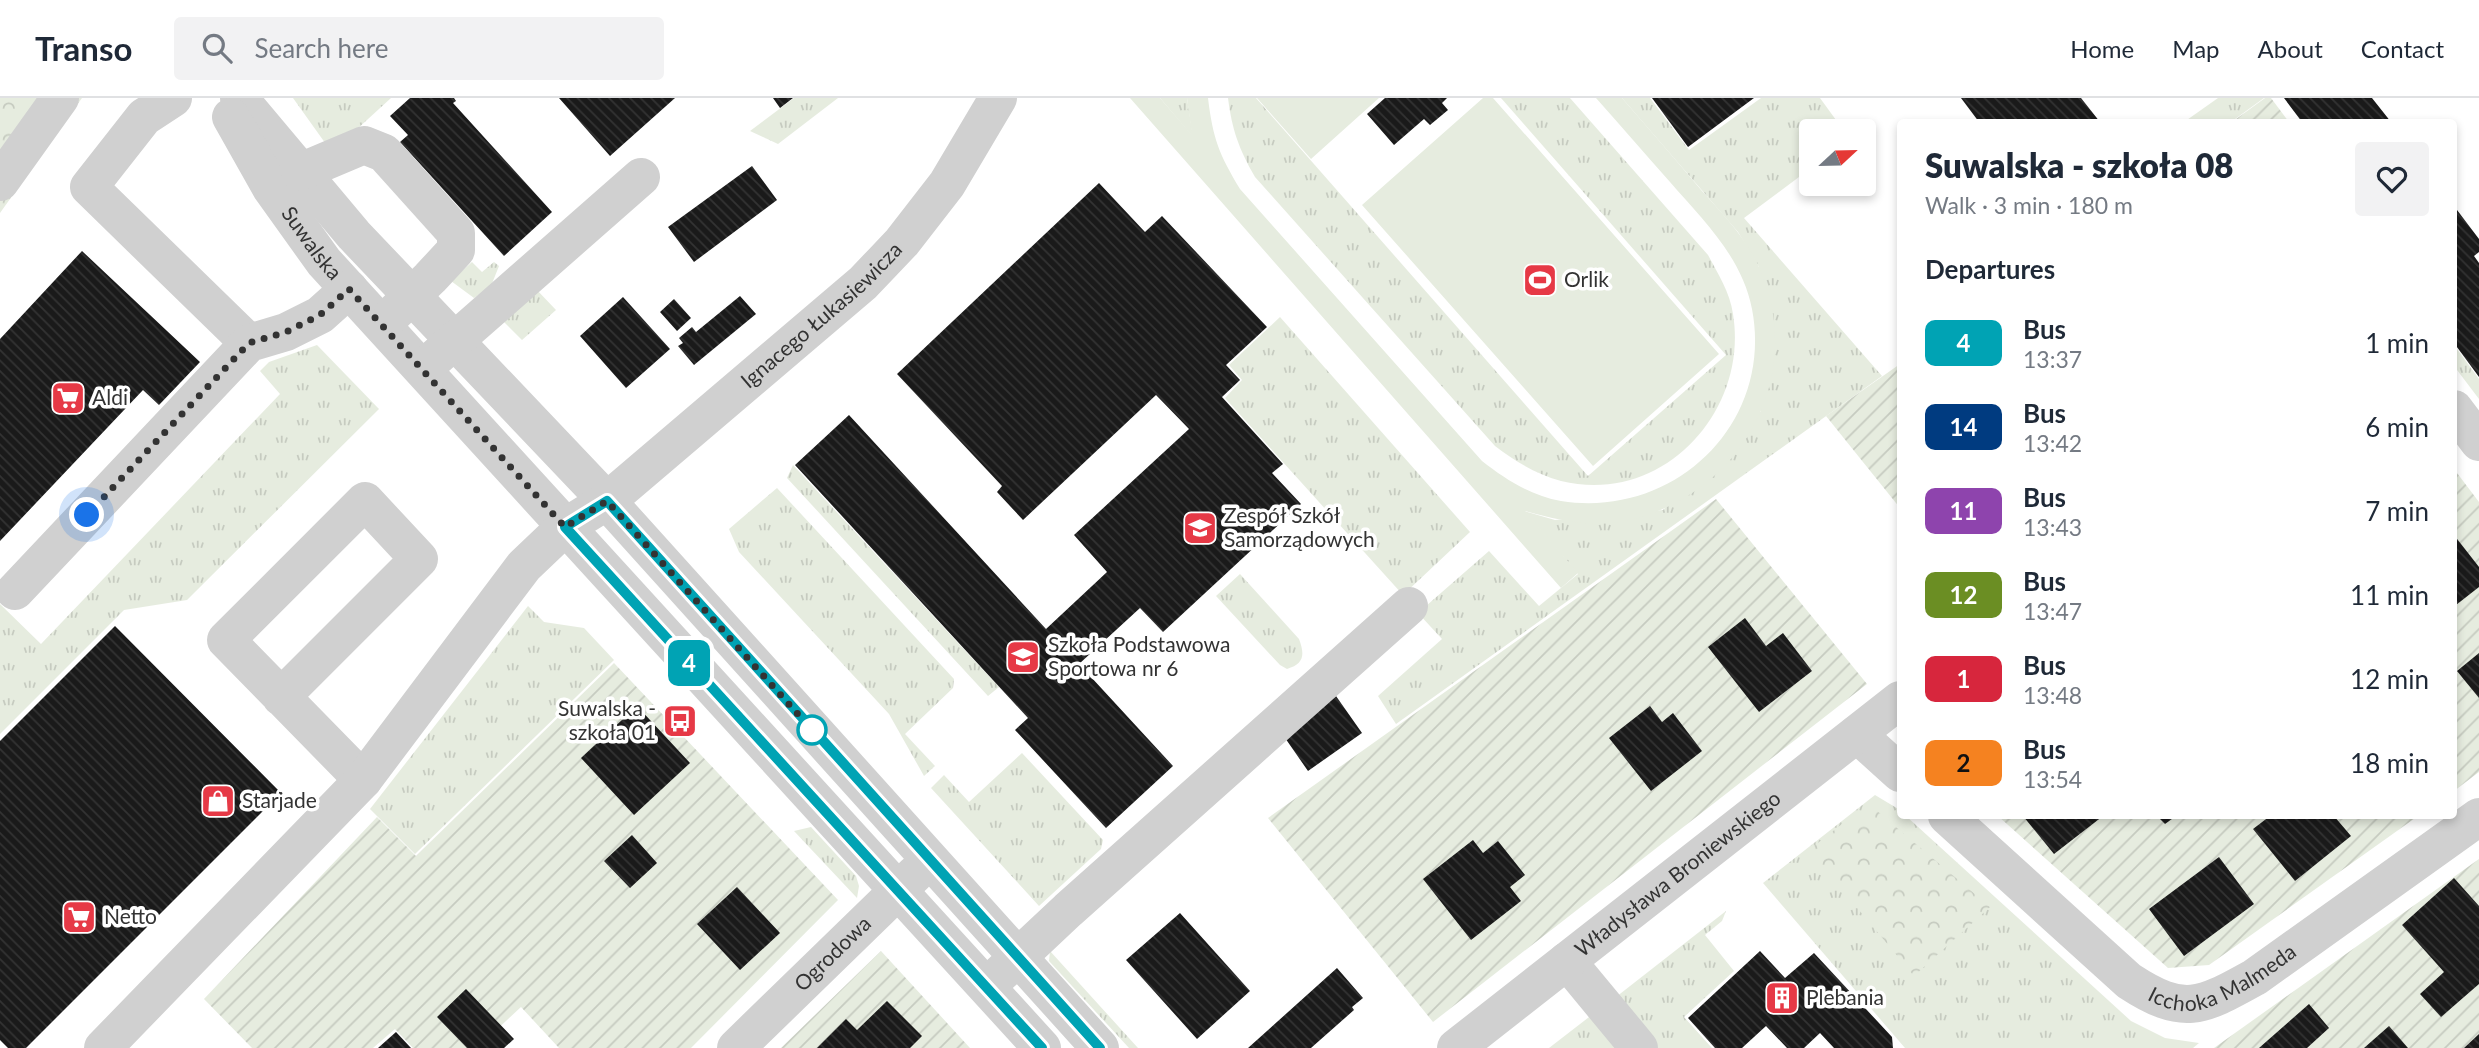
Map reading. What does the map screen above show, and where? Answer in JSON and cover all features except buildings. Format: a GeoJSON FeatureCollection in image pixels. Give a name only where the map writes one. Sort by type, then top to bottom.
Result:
{"type":"FeatureCollection","features":[{"type":"Feature","properties":{"kind":"street"},"geometry":{"type":"LineString","coordinates":[[0,182],[60,98]]}},
{"type":"Feature","properties":{"kind":"street"},"geometry":{"type":"LineString","coordinates":[[173,98],[144,117],[89,187],[249,343]]}},
{"type":"Feature","properties":{"kind":"street","name":"Suwalska"},"geometry":{"type":"LineString","coordinates":[[221,98],[271,188],[324,262],[1042,1048]]}},
{"type":"Feature","properties":{"kind":"street","name":"Suwalska"},"geometry":{"type":"LineString","coordinates":[[239,98],[300,172],[411,297],[607,501],[1100,1048]]}},
{"type":"Feature","properties":{"kind":"street","name":"Ignacego Łukasiewicza"},"geometry":{"type":"LineString","coordinates":[[607,501],[863,283],[902,242],[947,184],[999,98]]}},
{"type":"Feature","properties":{"kind":"street"},"geometry":{"type":"LineString","coordinates":[[300,172],[364,145],[384,153],[456,233],[456,250],[381,325]]}},
{"type":"Feature","properties":{"kind":"street"},"geometry":{"type":"LineString","coordinates":[[421,370],[641,177]]}},
{"type":"Feature","properties":{"kind":"street"},"geometry":{"type":"LineString","coordinates":[[15,591],[249,343],[286,332],[320,315],[349,289]]}},
{"type":"Feature","properties":{"kind":"street"},"geometry":{"type":"LineString","coordinates":[[2457,413],[2479,442]]}},
{"type":"Feature","properties":{"kind":"street"},"geometry":{"type":"LineString","coordinates":[[281,697],[419,559],[365,501],[226,640],[281,697],[363,780]]}},
{"type":"Feature","properties":{"kind":"street"},"geometry":{"type":"LineString","coordinates":[[103,1048],[363,780],[524,566],[565,527],[607,501]]}},
{"type":"Feature","properties":{"kind":"street"},"geometry":{"type":"LineString","coordinates":[[986,988],[1409,606]]}},
{"type":"Feature","properties":{"kind":"street","name":"Władysława Broniewskiego"},"geometry":{"type":"LineString","coordinates":[[1456,1048],[1897,702]]}},
{"type":"Feature","properties":{"kind":"street"},"geometry":{"type":"LineString","coordinates":[[1857,734],[1897,770]]}},
{"type":"Feature","properties":{"kind":"street","name":"Icchoka Malmeda"},"geometry":{"type":"LineString","coordinates":[[1950,819],[2129,981],[2149,994],[2182,1005],[2198,1005],[2255,977],[2479,817]]}},
{"type":"Feature","properties":{"kind":"street","name":"Ogrodowa"},"geometry":{"type":"LineString","coordinates":[[736,1048],[930,860]]}},
{"type":"Feature","properties":{"kind":"street"},"geometry":{"type":"LineString","coordinates":[[1567,961],[1639,1048]]}},
{"type":"Feature","properties":{"kind":"green space"},"geometry":{"type":"Polygon","coordinates":[[[0,98],[82,98],[0,213],[0,98]]]}},
{"type":"Feature","properties":{"kind":"green space"},"geometry":{"type":"Polygon","coordinates":[[[293,98],[391,98],[344,141],[328,147],[293,98]]]}},
{"type":"Feature","properties":{"kind":"green space"},"geometry":{"type":"Polygon","coordinates":[[[794,98],[838,98],[778,144],[750,131],[794,98]]]}},
{"type":"Feature","properties":{"kind":"green space"},"geometry":{"type":"Polygon","coordinates":[[[1130,98],[1160,98],[1192,135],[1187,98],[1208,98],[1218,146],[1240,189],[1482,461],[1509,480],[1550,499],[1603,503],[1642,495],[1677,478],[1707,455],[1731,425],[1747,390],[1755,351],[1752,309],[1747,290],[1720,240],[1596,98],[1622,98],[1733,227],[1748,246],[1759,267],[1772,309],[1775,350],[1768,389],[1754,426],[1731,459],[1701,487],[1666,508],[1625,521],[1600,524],[1562,520],[1525,511],[1578,573],[1561,588],[1130,98]]]}},
{"type":"Feature","properties":{"kind":"green space"},"geometry":{"type":"Polygon","coordinates":[[[1160,98],[1187,98],[1193,137],[1160,98]]]}},
{"type":"Feature","properties":{"kind":"green space"},"geometry":{"type":"Polygon","coordinates":[[[1228,98],[1256,98],[1588,476],[1726,355],[1501,98],[1570,98],[1708,255],[1726,291],[1733,314],[1734,350],[1727,385],[1712,416],[1691,444],[1664,465],[1633,479],[1598,485],[1561,481],[1535,471],[1511,457],[1495,446],[1255,177],[1237,139],[1228,98]]]}},
{"type":"Feature","properties":{"kind":"green space"},"geometry":{"type":"Polygon","coordinates":[[[1257,98],[1379,98],[1311,159],[1257,98]]]}},
{"type":"Feature","properties":{"kind":"green space","name":"Orlik"},"geometry":{"type":"Polygon","coordinates":[[[1483,98],[1493,98],[1719,354],[1593,466],[1362,205],[1483,98]]]}},
{"type":"Feature","properties":{"kind":"green space"},"geometry":{"type":"Polygon","coordinates":[[[1622,98],[1650,98],[1689,150],[1761,98],[1820,98],[1835,119],[1799,119],[1799,177],[1744,218],[1882,376],[1396,724],[1378,696],[1442,639],[1418,613],[1489,551],[1539,606],[1578,574],[1524,511],[1555,520],[1663,510],[1761,411],[1759,267],[1738,232],[1622,98]]]}},
{"type":"Feature","properties":{"kind":"green space"},"geometry":{"type":"Polygon","coordinates":[[[2218,98],[2264,98],[2235,119],[2188,119],[2218,98]]]}},
{"type":"Feature","properties":{"kind":"green space"},"geometry":{"type":"Polygon","coordinates":[[[2265,98],[2271,98],[2287,119],[2236,119],[2265,98]]]}},
{"type":"Feature","properties":{"kind":"green space"},"geometry":{"type":"Polygon","coordinates":[[[472,262],[482,272],[494,262],[499,266],[491,286],[474,298],[451,281],[472,262]]]}},
{"type":"Feature","properties":{"kind":"green space"},"geometry":{"type":"Polygon","coordinates":[[[536,289],[556,310],[522,340],[502,320],[536,289]]]}},
{"type":"Feature","properties":{"kind":"green space"},"geometry":{"type":"Polygon","coordinates":[[[1280,317],[1470,532],[1403,595],[1225,398],[1242,380],[1229,365],[1280,317]]]}},
{"type":"Feature","properties":{"kind":"green space"},"geometry":{"type":"Polygon","coordinates":[[[317,345],[379,409],[187,600],[124,610],[0,734],[0,604],[41,644],[280,394],[260,371],[269,362],[317,345]]]}},
{"type":"Feature","properties":{"kind":"green space"},"geometry":{"type":"Polygon","coordinates":[[[2457,349],[2479,379],[2479,399],[2457,370],[2457,349]]]}},
{"type":"Feature","properties":{"kind":"green space"},"geometry":{"type":"Polygon","coordinates":[[[1897,366],[1897,504],[1826,416],[1897,366]]]}},
{"type":"Feature","properties":{"kind":"green space"},"geometry":{"type":"Polygon","coordinates":[[[793,465],[999,687],[988,696],[787,478],[793,465]]]}},
{"type":"Feature","properties":{"kind":"green space"},"geometry":{"type":"Polygon","coordinates":[[[2457,473],[2479,502],[2479,772],[2457,789],[2457,473]]]}},
{"type":"Feature","properties":{"kind":"green space"},"geometry":{"type":"Polygon","coordinates":[[[777,488],[954,679],[953,688],[905,734],[935,766],[924,776],[889,714],[739,552],[729,529],[777,488]]]}},
{"type":"Feature","properties":{"kind":"green space"},"geometry":{"type":"Polygon","coordinates":[[[1716,499],[1867,684],[1433,1022],[1268,818],[1716,499]]]}},
{"type":"Feature","properties":{"kind":"green space"},"geometry":{"type":"Polygon","coordinates":[[[1240,574],[1299,639],[1302,658],[1297,664],[1287,669],[1280,665],[1216,596],[1240,574]]]}},
{"type":"Feature","properties":{"kind":"green space"},"geometry":{"type":"Polygon","coordinates":[[[528,606],[544,622],[584,628],[614,660],[415,854],[370,809],[528,606]]]}},
{"type":"Feature","properties":{"kind":"green space"},"geometry":{"type":"Polygon","coordinates":[[[614,663],[838,900],[691,1048],[559,1048],[521,1007],[477,1048],[413,1048],[395,1029],[373,1048],[252,1048],[204,999],[377,817],[416,856],[614,663]]]}},
{"type":"Feature","properties":{"kind":"green space"},"geometry":{"type":"Polygon","coordinates":[[[1022,753],[1103,840],[1101,849],[1039,906],[931,788],[944,775],[969,802],[1022,753]]]}},
{"type":"Feature","properties":{"kind":"green space"},"geometry":{"type":"Polygon","coordinates":[[[1875,795],[1897,808],[1897,819],[1909,819],[2131,1021],[2165,1038],[2199,1043],[2193,1048],[1905,1048],[1763,883],[1875,795]]]}},
{"type":"Feature","properties":{"kind":"green space"},"geometry":{"type":"Polygon","coordinates":[[[1876,810],[1990,907],[1914,976],[1809,850],[1847,820],[1876,810]]]}},
{"type":"Feature","properties":{"kind":"green space"},"geometry":{"type":"Polygon","coordinates":[[[2001,819],[2414,819],[2209,965],[2168,968],[2001,819]]]}},
{"type":"Feature","properties":{"kind":"green space"},"geometry":{"type":"Polygon","coordinates":[[[811,827],[856,876],[859,886],[857,898],[794,831],[811,827]]]}},
{"type":"Feature","properties":{"kind":"green space"},"geometry":{"type":"Polygon","coordinates":[[[2479,859],[2479,1048],[2214,1048],[2479,859]]]}},
{"type":"Feature","properties":{"kind":"green space"},"geometry":{"type":"Polygon","coordinates":[[[1726,911],[1722,921],[1705,935],[1734,971],[1684,1017],[1712,1048],[1658,1048],[1616,997],[1726,911]]]}},
{"type":"Feature","properties":{"kind":"green space"},"geometry":{"type":"Polygon","coordinates":[[[881,951],[970,1048],[781,1048],[881,951]]]}},
{"type":"Feature","properties":{"kind":"green space"},"geometry":{"type":"Polygon","coordinates":[[[1050,951],[1138,1048],[1129,1048],[1049,961],[1050,951]]]}},
{"type":"Feature","properties":{"kind":"green space"},"geometry":{"type":"Polygon","coordinates":[[[1593,1014],[1623,1048],[1549,1048],[1593,1014]]]}},
{"type":"Feature","properties":{"kind":"bus line","name":"4"},"geometry":{"type":"LineString","coordinates":[[1042,1048],[565,527],[607,501],[1100,1048]]}},
{"type":"Feature","properties":{"kind":"place","name":"Orlik"},"geometry":{"type":"Point","coordinates":[1540,280]}},
{"type":"Feature","properties":{"kind":"place","name":"Aldi"},"geometry":{"type":"Point","coordinates":[68,398]}},
{"type":"Feature","properties":{"kind":"place","name":"Zespół Szkół Samorządowych"},"geometry":{"type":"Point","coordinates":[1200,528]}},
{"type":"Feature","properties":{"kind":"place","name":"Szkoła Podstawowa Sportowa nr 6"},"geometry":{"type":"Point","coordinates":[1023,657]}},
{"type":"Feature","properties":{"kind":"place","name":"Suwalska - szkoła 01"},"geometry":{"type":"Point","coordinates":[680,721]}},
{"type":"Feature","properties":{"kind":"place","name":"Starjade"},"geometry":{"type":"Point","coordinates":[218,801]}},
{"type":"Feature","properties":{"kind":"place","name":"Netto"},"geometry":{"type":"Point","coordinates":[79,917]}},
{"type":"Feature","properties":{"kind":"place","name":"Plebania"},"geometry":{"type":"Point","coordinates":[1782,998]}},
{"type":"Feature","properties":{"kind":"route"},"geometry":{"type":"LineString","coordinates":[[87,515],[249,343],[286,332],[320,315],[349,289],[565,527],[607,501],[812,730]]}}]}
